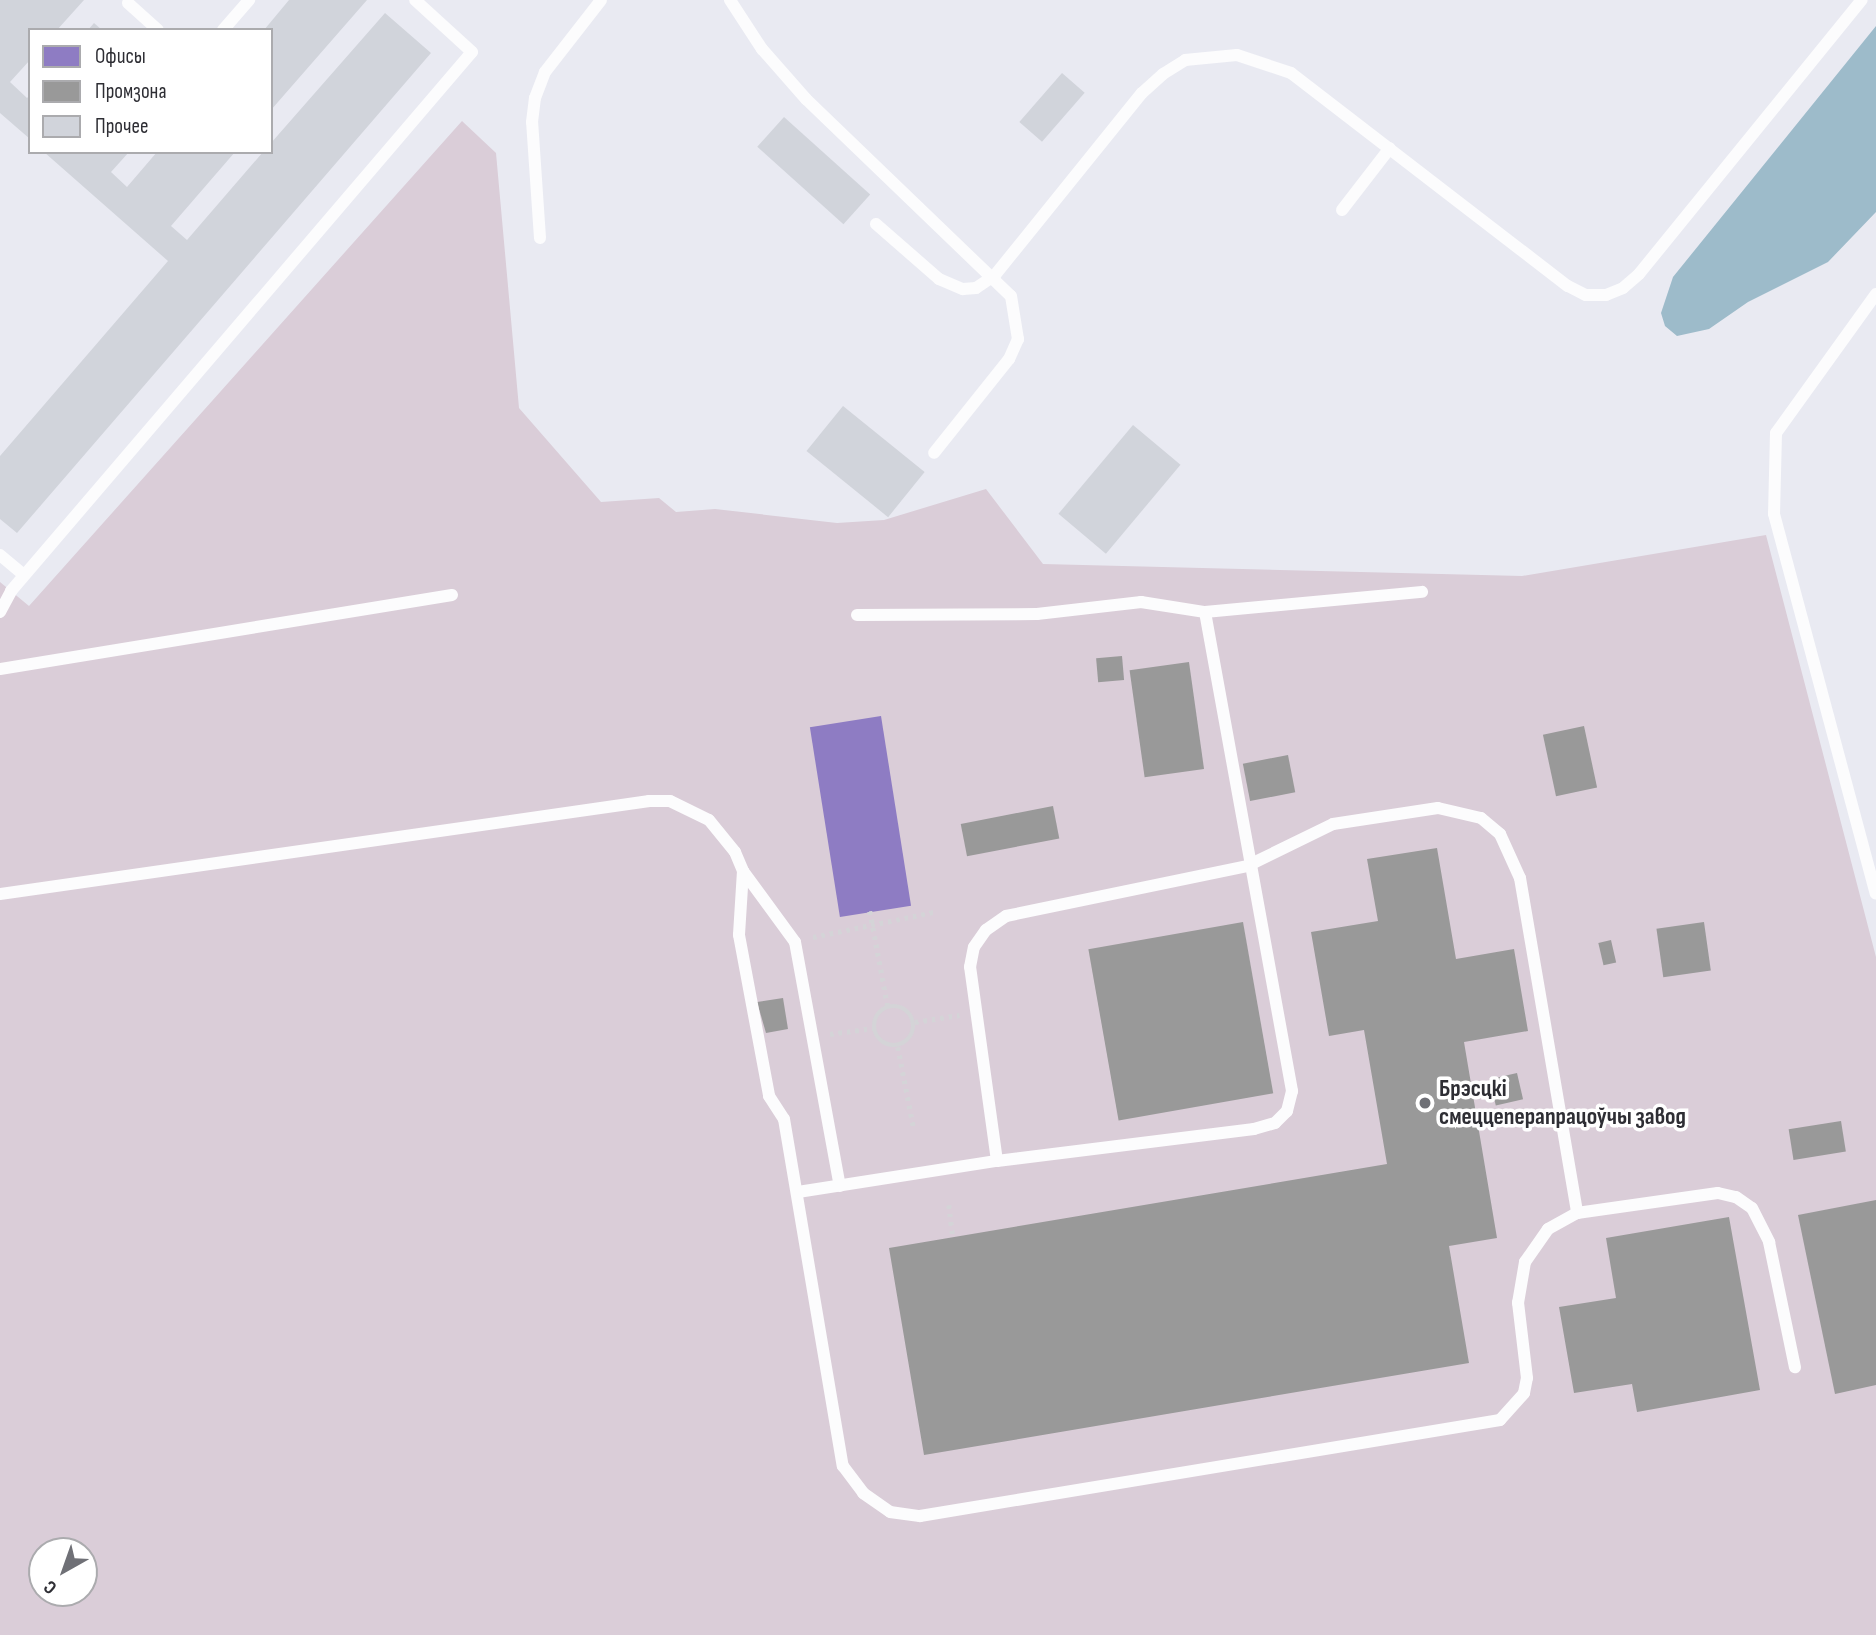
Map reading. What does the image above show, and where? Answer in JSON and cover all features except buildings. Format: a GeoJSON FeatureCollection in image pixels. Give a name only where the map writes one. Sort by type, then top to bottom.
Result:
{"type":"FeatureCollection","features":[{"type":"Feature","properties":{"kind":"lane"},"geometry":{"type":"LineString","coordinates":[[225,28],[249,0]]}},
{"type":"Feature","properties":{"kind":"lane"},"geometry":{"type":"LineString","coordinates":[[0,612],[24,575],[472,52],[415,0]]}},
{"type":"Feature","properties":{"kind":"lane"},"geometry":{"type":"LineString","coordinates":[[540,238],[532,122],[535,98],[545,72],[601,0]]}},
{"type":"Feature","properties":{"kind":"lane"},"geometry":{"type":"LineString","coordinates":[[730,0],[762,49],[806,99],[995,275],[1012,296],[1018,339],[1009,359],[934,453]]}},
{"type":"Feature","properties":{"kind":"lane"},"geometry":{"type":"LineString","coordinates":[[876,224],[951,286],[976,288],[995,275],[1142,93],[1185,60],[1237,55],[1263,61],[1318,92],[1568,286],[1586,295],[1606,295],[1623,288],[1639,274],[1862,0]]}},
{"type":"Feature","properties":{"kind":"lane"},"geometry":{"type":"LineString","coordinates":[[128,3],[156,28]]}},
{"type":"Feature","properties":{"kind":"lane"},"geometry":{"type":"LineString","coordinates":[[1342,211],[1390,148]]}},
{"type":"Feature","properties":{"kind":"lane"},"geometry":{"type":"LineString","coordinates":[[1876,294],[1776,433],[1774,514],[1876,894]]}},
{"type":"Feature","properties":{"kind":"lane"},"geometry":{"type":"LineString","coordinates":[[0,555],[24,575]]}},
{"type":"Feature","properties":{"kind":"lane"},"geometry":{"type":"LineString","coordinates":[[857,615],[1037,614],[1141,602],[1205,612],[1422,592]]}},
{"type":"Feature","properties":{"kind":"lane"},"geometry":{"type":"LineString","coordinates":[[0,668],[452,595]]}},
{"type":"Feature","properties":{"kind":"lane"},"geometry":{"type":"LineString","coordinates":[[798,1192],[997,1161],[1254,1129],[1275,1123],[1287,1111],[1292,1091],[1247,866],[1205,612]]}},
{"type":"Feature","properties":{"kind":"lane"},"geometry":{"type":"LineString","coordinates":[[0,894],[649,801],[670,801],[709,820],[736,852],[743,871],[795,942],[840,1186]]}},
{"type":"Feature","properties":{"kind":"lane"},"geometry":{"type":"LineString","coordinates":[[997,1161],[970,967],[974,947],[986,930],[1006,916],[1247,866],[1333,824],[1415,810],[1460,811],[1481,818],[1500,834],[1520,878],[1577,1213]]}},
{"type":"Feature","properties":{"kind":"lane"},"geometry":{"type":"LineString","coordinates":[[743,871],[739,935],[769,1096],[784,1119],[843,1466],[875,1504],[905,1516],[1452,1431],[1500,1420],[1524,1393],[1528,1378],[1518,1303],[1525,1262],[1548,1229],[1577,1213],[1718,1193],[1736,1197],[1752,1208],[1769,1242],[1794,1367]]}},
{"type":"Feature","properties":{"kind":"path"},"geometry":{"type":"LineString","coordinates":[[870,911],[888,1007]]}},
{"type":"Feature","properties":{"kind":"path"},"geometry":{"type":"LineString","coordinates":[[813,937],[934,912]]}},
{"type":"Feature","properties":{"kind":"path"},"geometry":{"type":"LineString","coordinates":[[888,1007],[908,1010],[915,1022],[910,1040],[898,1046],[885,1044],[876,1035],[877,1015],[888,1007]]}},
{"type":"Feature","properties":{"kind":"path"},"geometry":{"type":"LineString","coordinates":[[915,1022],[975,1012]]}},
{"type":"Feature","properties":{"kind":"path"},"geometry":{"type":"LineString","coordinates":[[898,1046],[914,1129]]}},
{"type":"Feature","properties":{"kind":"path"},"geometry":{"type":"LineString","coordinates":[[949,1205],[953,1237]]}},
{"type":"Feature","properties":{"kind":"shaded area"},"geometry":{"type":"Polygon","coordinates":[[[462,121],[496,153],[519,408],[601,502],[659,498],[676,512],[715,509],[837,523],[884,520],[986,489],[1043,564],[1522,576],[1766,535],[1876,957],[1876,1635],[0,1635],[0,582],[29,606],[462,121]]]}},
{"type":"Feature","properties":{"kind":"water"},"geometry":{"type":"Polygon","coordinates":[[[1876,26],[1876,212],[1828,262],[1748,302],[1709,329],[1677,336],[1665,326],[1661,313],[1673,277],[1876,26]]]}},
{"type":"Feature","properties":{"kind":"place","name":"Брэсцкі смеццеперапрацоўчы завод"},"geometry":{"type":"Point","coordinates":[1425,1103]}}]}
